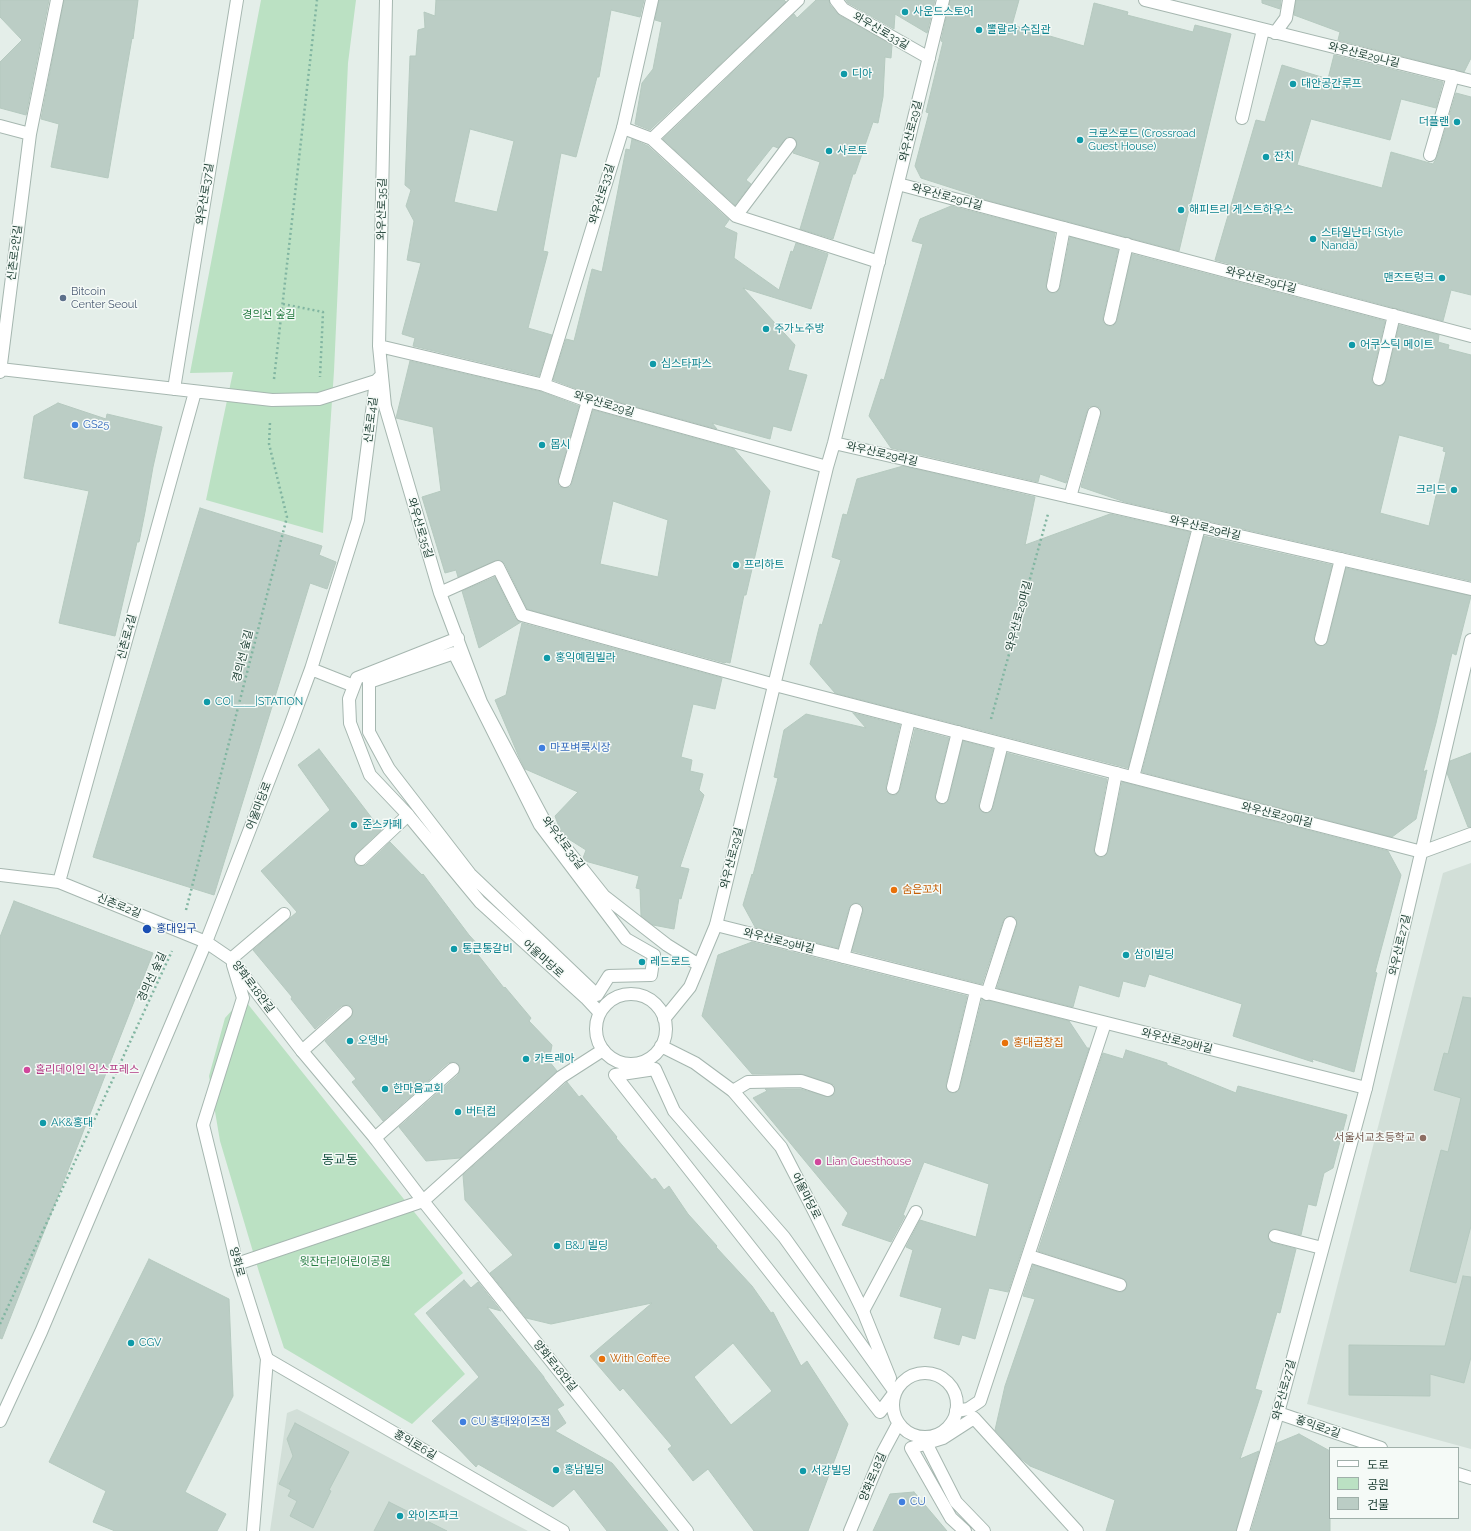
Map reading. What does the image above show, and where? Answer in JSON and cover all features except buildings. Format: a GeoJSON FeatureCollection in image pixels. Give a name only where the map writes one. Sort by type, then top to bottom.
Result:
{"type":"FeatureCollection","features":[{"type":"Feature","properties":{"kind":"street","name":"신촌로2안길"},"geometry":{"type":"LineString","coordinates":[[0,372],[30,134],[58,0]]}},
{"type":"Feature","properties":{"kind":"street","name":"와우산로37길"},"geometry":{"type":"LineString","coordinates":[[174,389],[237,0]]}},
{"type":"Feature","properties":{"kind":"street","name":"와우산로35길"},"geometry":{"type":"LineString","coordinates":[[386,0],[379,378],[385,406],[440,593],[481,702],[544,822],[604,896],[666,945],[700,965]]}},
{"type":"Feature","properties":{"kind":"street","name":"와우산로33길"},"geometry":{"type":"LineString","coordinates":[[544,385],[622,128],[652,0]]}},
{"type":"Feature","properties":{"kind":"street"},"geometry":{"type":"LineString","coordinates":[[652,139],[798,0]]}},
{"type":"Feature","properties":{"kind":"street","name":"와우산로29길"},"geometry":{"type":"LineString","coordinates":[[664,1019],[690,987],[716,925],[827,467],[944,0]]}},
{"type":"Feature","properties":{"kind":"street","name":"와우산로29나길"},"geometry":{"type":"LineString","coordinates":[[1145,0],[1471,81]]}},
{"type":"Feature","properties":{"kind":"street"},"geometry":{"type":"LineString","coordinates":[[1242,118],[1269,32],[1286,18],[1290,0]]}},
{"type":"Feature","properties":{"kind":"street","name":"와우산로33길"},"geometry":{"type":"LineString","coordinates":[[841,3],[929,58]]}},
{"type":"Feature","properties":{"kind":"street"},"geometry":{"type":"LineString","coordinates":[[1430,155],[1453,76]]}},
{"type":"Feature","properties":{"kind":"street"},"geometry":{"type":"LineString","coordinates":[[0,126],[30,134]]}},
{"type":"Feature","properties":{"kind":"street"},"geometry":{"type":"LineString","coordinates":[[622,128],[652,139],[736,216],[879,262]]}},
{"type":"Feature","properties":{"kind":"street"},"geometry":{"type":"LineString","coordinates":[[736,216],[790,144]]}},
{"type":"Feature","properties":{"kind":"street","name":"와우산로29다길"},"geometry":{"type":"LineString","coordinates":[[898,184],[1471,336]]}},
{"type":"Feature","properties":{"kind":"street"},"geometry":{"type":"LineString","coordinates":[[1053,286],[1064,228]]}},
{"type":"Feature","properties":{"kind":"street"},"geometry":{"type":"LineString","coordinates":[[1110,319],[1127,244]]}},
{"type":"Feature","properties":{"kind":"street"},"geometry":{"type":"LineString","coordinates":[[1379,379],[1394,315]]}},
{"type":"Feature","properties":{"kind":"street","name":"와우산로29길"},"geometry":{"type":"LineString","coordinates":[[379,346],[544,385],[588,401],[827,467]]}},
{"type":"Feature","properties":{"kind":"street","name":"신촌로4길"},"geometry":{"type":"LineString","coordinates":[[0,369],[272,400],[319,399],[379,378],[358,520],[311,669]]}},
{"type":"Feature","properties":{"kind":"street","name":"신촌로4길"},"geometry":{"type":"LineString","coordinates":[[59,882],[195,392]]}},
{"type":"Feature","properties":{"kind":"street"},"geometry":{"type":"LineString","coordinates":[[565,481],[588,401]]}},
{"type":"Feature","properties":{"kind":"street"},"geometry":{"type":"LineString","coordinates":[[1070,497],[1094,412]]}},
{"type":"Feature","properties":{"kind":"street","name":"와우산로29라길"},"geometry":{"type":"LineString","coordinates":[[834,443],[1471,589]]}},
{"type":"Feature","properties":{"kind":"street"},"geometry":{"type":"LineString","coordinates":[[1133,777],[1198,526]]}},
{"type":"Feature","properties":{"kind":"street"},"geometry":{"type":"LineString","coordinates":[[1321,639],[1341,559]]}},
{"type":"Feature","properties":{"kind":"street"},"geometry":{"type":"LineString","coordinates":[[440,593],[498,567],[522,615],[775,685]]}},
{"type":"Feature","properties":{"kind":"street"},"geometry":{"type":"LineString","coordinates":[[311,669],[354,686],[357,678],[458,638]]}},
{"type":"Feature","properties":{"kind":"street","name":"와우산로27길"},"geometry":{"type":"LineString","coordinates":[[1243,1531],[1278,1413],[1366,1088],[1471,640]]}},
{"type":"Feature","properties":{"kind":"street"},"geometry":{"type":"LineString","coordinates":[[454,653],[540,826],[626,939],[654,955],[651,975],[609,976],[597,995],[470,874],[389,769],[372,738],[369,732],[369,682],[454,653]]}},
{"type":"Feature","properties":{"kind":"street","name":"어울마당로"},"geometry":{"type":"LineString","coordinates":[[206,942],[311,669]]}},
{"type":"Feature","properties":{"kind":"street","name":"와우산로29마길"},"geometry":{"type":"LineString","coordinates":[[775,685],[1422,852]]}},
{"type":"Feature","properties":{"kind":"street","name":"어울마당로"},"geometry":{"type":"LineString","coordinates":[[354,686],[349,699],[350,723],[370,775],[408,815],[480,902],[586,998],[599,1012]]}},
{"type":"Feature","properties":{"kind":"street"},"geometry":{"type":"LineString","coordinates":[[893,788],[909,720]]}},
{"type":"Feature","properties":{"kind":"street"},"geometry":{"type":"LineString","coordinates":[[942,797],[958,732]]}},
{"type":"Feature","properties":{"kind":"street"},"geometry":{"type":"LineString","coordinates":[[986,806],[1002,744]]}},
{"type":"Feature","properties":{"kind":"street"},"geometry":{"type":"LineString","coordinates":[[1101,850],[1116,773]]}},
{"type":"Feature","properties":{"kind":"street"},"geometry":{"type":"LineString","coordinates":[[361,859],[408,815]]}},
{"type":"Feature","properties":{"kind":"street"},"geometry":{"type":"LineString","coordinates":[[1422,852],[1471,834]]}},
{"type":"Feature","properties":{"kind":"street","name":"신촌로2길"},"geometry":{"type":"LineString","coordinates":[[0,875],[59,882],[206,942],[231,958]]}},
{"type":"Feature","properties":{"kind":"street"},"geometry":{"type":"LineString","coordinates":[[842,957],[856,910]]}},
{"type":"Feature","properties":{"kind":"street","name":"양화로18안길"},"geometry":{"type":"LineString","coordinates":[[284,914],[231,958],[302,1051],[375,1138],[423,1201],[687,1531]]}},
{"type":"Feature","properties":{"kind":"street"},"geometry":{"type":"LineString","coordinates":[[953,1086],[982,992],[1010,923]]}},
{"type":"Feature","properties":{"kind":"street","name":"와우산로29바길"},"geometry":{"type":"LineString","coordinates":[[716,925],[1366,1088]]}},
{"type":"Feature","properties":{"kind":"street"},"geometry":{"type":"LineString","coordinates":[[0,1421],[41,1332],[206,942]]}},
{"type":"Feature","properties":{"kind":"street","name":"양화로"},"geometry":{"type":"LineString","coordinates":[[231,958],[243,998],[203,1125],[237,1264],[268,1359],[253,1531]]}},
{"type":"Feature","properties":{"kind":"street"},"geometry":{"type":"LineString","coordinates":[[625,994],[636,994],[646,997],[654,1002],[664,1019],[666,1028],[665,1037],[661,1046],[654,1055],[644,1061],[633,1064],[622,1063],[611,1058],[599,1044],[596,1034],[596,1023],[599,1012],[615,997],[625,994]]}},
{"type":"Feature","properties":{"kind":"street"},"geometry":{"type":"LineString","coordinates":[[302,1051],[346,1012]]}},
{"type":"Feature","properties":{"kind":"street"},"geometry":{"type":"LineString","coordinates":[[956,1411],[968,1409],[980,1401],[1029,1256],[1104,1023]]}},
{"type":"Feature","properties":{"kind":"street","name":"어울마당로"},"geometry":{"type":"LineString","coordinates":[[661,1046],[694,1063],[734,1091],[781,1147],[863,1311],[879,1347],[895,1392]]}},
{"type":"Feature","properties":{"kind":"street"},"geometry":{"type":"LineString","coordinates":[[237,1264],[423,1201],[561,1077],[603,1050]]}},
{"type":"Feature","properties":{"kind":"street"},"geometry":{"type":"LineString","coordinates":[[375,1138],[453,1069]]}},
{"type":"Feature","properties":{"kind":"street"},"geometry":{"type":"LineString","coordinates":[[895,1392],[784,1237],[674,1111],[655,1069],[614,1075],[880,1412],[895,1392],[901,1384],[909,1377],[919,1374],[929,1374],[939,1377],[954,1391],[956,1411],[953,1421],[946,1429],[937,1435],[926,1438],[916,1436],[906,1431],[898,1424],[892,1403],[895,1392]]}},
{"type":"Feature","properties":{"kind":"street"},"geometry":{"type":"LineString","coordinates":[[734,1091],[748,1082],[801,1081],[828,1090]]}},
{"type":"Feature","properties":{"kind":"street"},"geometry":{"type":"LineString","coordinates":[[863,1311],[916,1212]]}},
{"type":"Feature","properties":{"kind":"street"},"geometry":{"type":"LineString","coordinates":[[1274,1236],[1322,1248]]}},
{"type":"Feature","properties":{"kind":"street"},"geometry":{"type":"LineString","coordinates":[[1029,1256],[1120,1285]]}},
{"type":"Feature","properties":{"kind":"street","name":"홍익로6길"},"geometry":{"type":"LineString","coordinates":[[268,1359],[563,1531]]}},
{"type":"Feature","properties":{"kind":"street","name":"홍익로2길"},"geometry":{"type":"LineString","coordinates":[[1278,1413],[1378,1447]]}},
{"type":"Feature","properties":{"kind":"street"},"geometry":{"type":"LineString","coordinates":[[965,1531],[951,1518],[911,1448],[943,1438],[974,1418],[1077,1531]]}},
{"type":"Feature","properties":{"kind":"street","name":"양화로18길"},"geometry":{"type":"LineString","coordinates":[[850,1531],[883,1452],[898,1424]]}},
{"type":"Feature","properties":{"kind":"street"},"geometry":{"type":"LineString","coordinates":[[923,1437],[956,1502],[984,1531]]}},
{"type":"Feature","properties":{"kind":"street"},"geometry":{"type":"LineString","coordinates":[[1459,1474],[1471,1478]]}},
{"type":"Feature","properties":{"kind":"path","name":"경의선 숲길"},"geometry":{"type":"LineString","coordinates":[[0,1324],[170,956],[180,931],[287,517],[269,444],[272,400],[317,0]]}},
{"type":"Feature","properties":{"kind":"path"},"geometry":{"type":"LineString","coordinates":[[283,304],[323,312],[319,399]]}},
{"type":"Feature","properties":{"kind":"path","name":"와우산로29마길"},"geometry":{"type":"LineString","coordinates":[[985,739],[1053,493]]}},
{"type":"Feature","properties":{"kind":"shaded area","name":"서울서교초등학교"},"geometry":{"type":"Polygon","coordinates":[[[1471,863],[1471,1449],[1307,1404],[1443,873],[1471,863]]]}},
{"type":"Feature","properties":{"kind":"shaded area"},"geometry":{"type":"Polygon","coordinates":[[[297,1409],[528,1531],[270,1531],[287,1413],[297,1409]]]}},
{"type":"Feature","properties":{"kind":"green space","name":"경의선 숲길"},"geometry":{"type":"Polygon","coordinates":[[[261,0],[356,0],[348,63],[334,371],[323,533],[206,500],[233,372],[190,373],[261,0]]]}},
{"type":"Feature","properties":{"kind":"green space","name":"윗잔다리어린이공원"},"geometry":{"type":"Polygon","coordinates":[[[243,998],[463,1273],[414,1314],[465,1374],[412,1424],[284,1348],[259,1272],[220,1141],[209,1076],[225,1018],[243,998]]]}},
{"type":"Feature","properties":{"kind":"place","name":"사운드스토어"},"geometry":{"type":"Point","coordinates":[905,12]}},
{"type":"Feature","properties":{"kind":"place","name":"뽈랄라 수집관"},"geometry":{"type":"Point","coordinates":[979,30]}},
{"type":"Feature","properties":{"kind":"place","name":"디아"},"geometry":{"type":"Point","coordinates":[844,74]}},
{"type":"Feature","properties":{"kind":"place","name":"대안공간루프"},"geometry":{"type":"Point","coordinates":[1293,84]}},
{"type":"Feature","properties":{"kind":"place","name":"더플랜"},"geometry":{"type":"Point","coordinates":[1457,122]}},
{"type":"Feature","properties":{"kind":"place","name":"크로스로드 (Crossroad Guest House)"},"geometry":{"type":"Point","coordinates":[1080,140]}},
{"type":"Feature","properties":{"kind":"place","name":"사르토"},"geometry":{"type":"Point","coordinates":[829,151]}},
{"type":"Feature","properties":{"kind":"place","name":"잔치"},"geometry":{"type":"Point","coordinates":[1266,157]}},
{"type":"Feature","properties":{"kind":"place","name":"해피트리 게스트하우스"},"geometry":{"type":"Point","coordinates":[1181,210]}},
{"type":"Feature","properties":{"kind":"place","name":"스타일난다 (Style Nanda)"},"geometry":{"type":"Point","coordinates":[1313,239]}},
{"type":"Feature","properties":{"kind":"place","name":"맨즈트렁크"},"geometry":{"type":"Point","coordinates":[1442,278]}},
{"type":"Feature","properties":{"kind":"place","name":"Bitcoin Center Seoul"},"geometry":{"type":"Point","coordinates":[63,298]}},
{"type":"Feature","properties":{"kind":"place","name":"주가노주방"},"geometry":{"type":"Point","coordinates":[766,329]}},
{"type":"Feature","properties":{"kind":"place","name":"어쿠스틱 메이트"},"geometry":{"type":"Point","coordinates":[1352,345]}},
{"type":"Feature","properties":{"kind":"place","name":"심스타파스"},"geometry":{"type":"Point","coordinates":[653,364]}},
{"type":"Feature","properties":{"kind":"place","name":"GS25"},"geometry":{"type":"Point","coordinates":[75,425]}},
{"type":"Feature","properties":{"kind":"place","name":"몹시"},"geometry":{"type":"Point","coordinates":[542,445]}},
{"type":"Feature","properties":{"kind":"place","name":"크리드"},"geometry":{"type":"Point","coordinates":[1454,490]}},
{"type":"Feature","properties":{"kind":"place","name":"프리하트"},"geometry":{"type":"Point","coordinates":[736,565]}},
{"type":"Feature","properties":{"kind":"place","name":"홍익예림빌라"},"geometry":{"type":"Point","coordinates":[547,658]}},
{"type":"Feature","properties":{"kind":"place","name":"CO|＿＿|STATION"},"geometry":{"type":"Point","coordinates":[207,702]}},
{"type":"Feature","properties":{"kind":"place","name":"마포벼룩시장"},"geometry":{"type":"Point","coordinates":[542,748]}},
{"type":"Feature","properties":{"kind":"place","name":"준스카페"},"geometry":{"type":"Point","coordinates":[354,825]}},
{"type":"Feature","properties":{"kind":"place","name":"숨은꼬치"},"geometry":{"type":"Point","coordinates":[894,890]}},
{"type":"Feature","properties":{"kind":"place","name":"홍대입구"},"geometry":{"type":"Point","coordinates":[147,929]}},
{"type":"Feature","properties":{"kind":"place","name":"통큰통갈비"},"geometry":{"type":"Point","coordinates":[454,949]}},
{"type":"Feature","properties":{"kind":"place","name":"삼이빌딩"},"geometry":{"type":"Point","coordinates":[1126,955]}},
{"type":"Feature","properties":{"kind":"place","name":"레드로드"},"geometry":{"type":"Point","coordinates":[642,962]}},
{"type":"Feature","properties":{"kind":"place","name":"오뎅바"},"geometry":{"type":"Point","coordinates":[350,1041]}},
{"type":"Feature","properties":{"kind":"place","name":"홍대곱창집"},"geometry":{"type":"Point","coordinates":[1005,1043]}},
{"type":"Feature","properties":{"kind":"place","name":"카트레아"},"geometry":{"type":"Point","coordinates":[526,1059]}},
{"type":"Feature","properties":{"kind":"place","name":"홀리데이인 익스프레스"},"geometry":{"type":"Point","coordinates":[27,1070]}},
{"type":"Feature","properties":{"kind":"place","name":"한마음교회"},"geometry":{"type":"Point","coordinates":[385,1089]}},
{"type":"Feature","properties":{"kind":"place","name":"버터컵"},"geometry":{"type":"Point","coordinates":[458,1112]}},
{"type":"Feature","properties":{"kind":"place","name":"AK&홍대"},"geometry":{"type":"Point","coordinates":[43,1123]}},
{"type":"Feature","properties":{"kind":"place","name":"서울서교초등학교"},"geometry":{"type":"Point","coordinates":[1423,1138]}},
{"type":"Feature","properties":{"kind":"place","name":"Lian Guesthouse"},"geometry":{"type":"Point","coordinates":[818,1162]}},
{"type":"Feature","properties":{"kind":"place","name":"B&J 빌딩"},"geometry":{"type":"Point","coordinates":[557,1246]}},
{"type":"Feature","properties":{"kind":"place","name":"CGV"},"geometry":{"type":"Point","coordinates":[131,1343]}},
{"type":"Feature","properties":{"kind":"place","name":"With Coffee"},"geometry":{"type":"Point","coordinates":[602,1359]}},
{"type":"Feature","properties":{"kind":"place","name":"CU 홍대와이즈점"},"geometry":{"type":"Point","coordinates":[463,1422]}},
{"type":"Feature","properties":{"kind":"place","name":"홍남빌딩"},"geometry":{"type":"Point","coordinates":[556,1470]}},
{"type":"Feature","properties":{"kind":"place","name":"서강빌딩"},"geometry":{"type":"Point","coordinates":[803,1471]}},
{"type":"Feature","properties":{"kind":"place","name":"CU"},"geometry":{"type":"Point","coordinates":[902,1502]}},
{"type":"Feature","properties":{"kind":"place","name":"와이즈파크"},"geometry":{"type":"Point","coordinates":[400,1516]}},
{"type":"Feature","properties":{"kind":"district","name":"동교동"},"geometry":{"type":"Point","coordinates":[340,1160]}}]}
